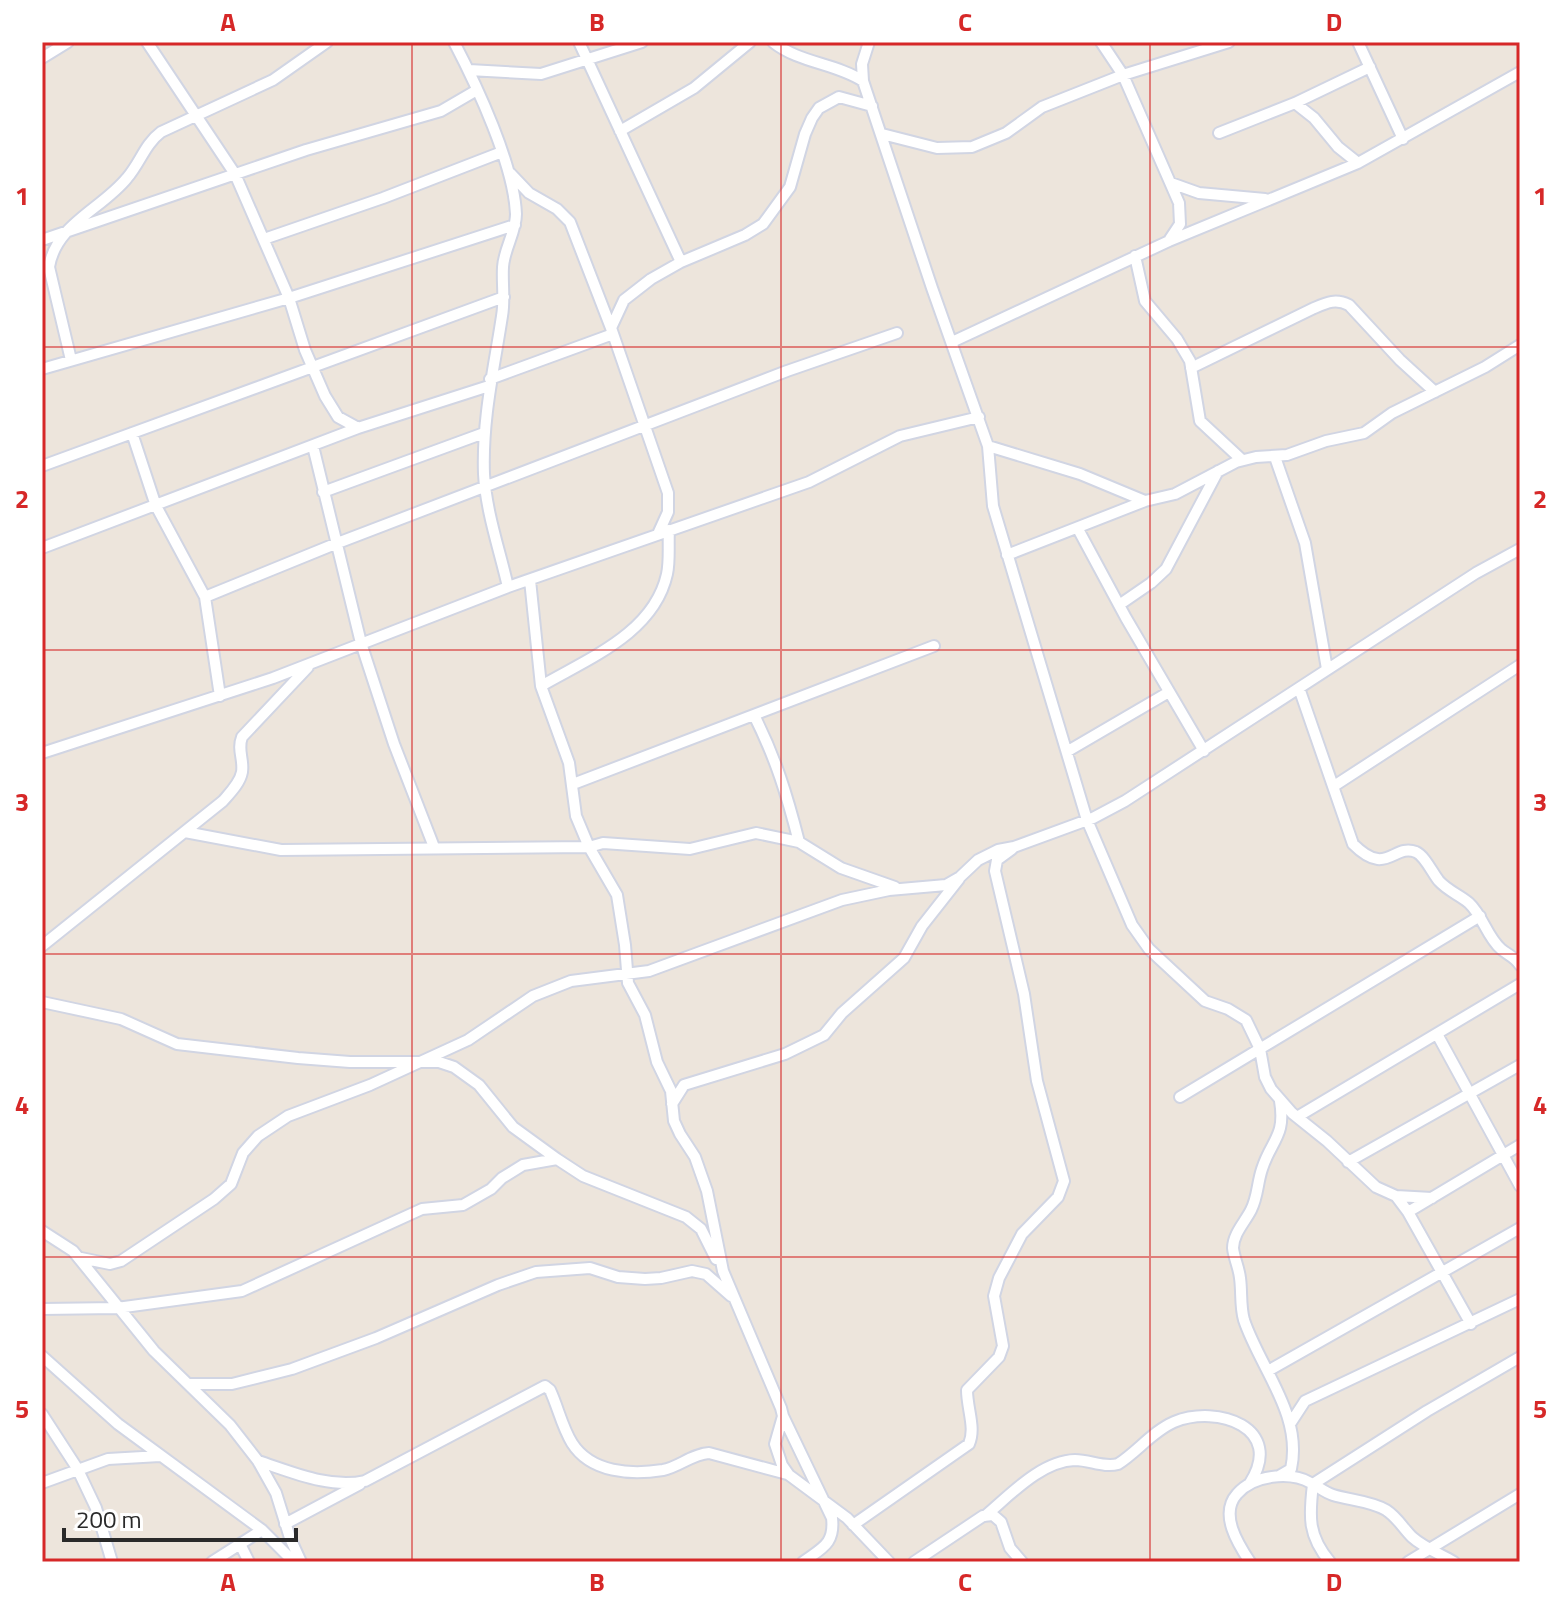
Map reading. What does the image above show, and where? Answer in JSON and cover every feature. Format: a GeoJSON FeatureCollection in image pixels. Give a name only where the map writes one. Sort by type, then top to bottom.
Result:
{"type":"FeatureCollection","features":[{"type":"Feature","properties":{"kind":"street"},"geometry":{"type":"LineString","coordinates":[[42,58],[68,42]]}},
{"type":"Feature","properties":{"kind":"street"},"geometry":{"type":"LineString","coordinates":[[147,42],[235,174],[289,298],[312,366],[338,417],[358,428]]}},
{"type":"Feature","properties":{"kind":"street"},"geometry":{"type":"LineString","coordinates":[[71,360],[49,267],[51,253],[63,233],[117,189],[155,136],[273,80],[327,42]]}},
{"type":"Feature","properties":{"kind":"street"},"geometry":{"type":"LineString","coordinates":[[454,42],[469,70],[502,152],[515,208],[515,225],[503,264],[504,297],[484,433],[486,488],[508,587]]}},
{"type":"Feature","properties":{"kind":"street"},"geometry":{"type":"LineString","coordinates":[[579,42],[681,262]]}},
{"type":"Feature","properties":{"kind":"street"},"geometry":{"type":"LineString","coordinates":[[469,70],[533,74],[642,42]]}},
{"type":"Feature","properties":{"kind":"street"},"geometry":{"type":"LineString","coordinates":[[730,42],[736,54]]}},
{"type":"Feature","properties":{"kind":"street"},"geometry":{"type":"LineString","coordinates":[[620,131],[694,88],[750,42]]}},
{"type":"Feature","properties":{"kind":"street"},"geometry":{"type":"LineString","coordinates":[[773,42],[791,53],[841,69],[863,81]]}},
{"type":"Feature","properties":{"kind":"street"},"geometry":{"type":"LineString","coordinates":[[869,42],[862,64],[863,81],[988,446],[993,506],[1087,820],[1132,925],[1149,949],[1205,1001],[1228,1009],[1246,1020],[1260,1049],[1265,1077],[1280,1101],[1297,1117],[1376,1187],[1396,1196],[1432,1198]]}},
{"type":"Feature","properties":{"kind":"street"},"geometry":{"type":"LineString","coordinates":[[1101,42],[1123,75],[1181,210],[1180,224],[1169,241]]}},
{"type":"Feature","properties":{"kind":"street"},"geometry":{"type":"LineString","coordinates":[[882,134],[937,148],[972,147],[1006,133],[1035,111],[1123,75],[1229,42]]}},
{"type":"Feature","properties":{"kind":"street"},"geometry":{"type":"LineString","coordinates":[[1358,42],[1403,139]]}},
{"type":"Feature","properties":{"kind":"street"},"geometry":{"type":"LineString","coordinates":[[1219,133],[1295,103],[1370,67]]}},
{"type":"Feature","properties":{"kind":"street"},"geometry":{"type":"LineString","coordinates":[[952,342],[1169,241],[1358,163],[1520,72]]}},
{"type":"Feature","properties":{"kind":"street"},"geometry":{"type":"LineString","coordinates":[[42,240],[306,150],[441,111],[477,90]]}},
{"type":"Feature","properties":{"kind":"street"},"geometry":{"type":"LineString","coordinates":[[42,548],[358,428],[490,383],[612,331],[624,300],[651,279],[763,224],[790,187],[805,134],[819,108],[839,97],[872,106]]}},
{"type":"Feature","properties":{"kind":"street"},"geometry":{"type":"LineString","coordinates":[[1295,103],[1358,163]]}},
{"type":"Feature","properties":{"kind":"street"},"geometry":{"type":"LineString","coordinates":[[264,239],[502,152]]}},
{"type":"Feature","properties":{"kind":"street"},"geometry":{"type":"LineString","coordinates":[[507,170],[529,193],[557,209],[570,222],[612,331],[668,493],[664,532],[667,573],[650,612],[620,640],[541,686]]}},
{"type":"Feature","properties":{"kind":"street"},"geometry":{"type":"LineString","coordinates":[[1171,183],[1199,193],[1271,199]]}},
{"type":"Feature","properties":{"kind":"street"},"geometry":{"type":"LineString","coordinates":[[42,369],[289,298],[515,225]]}},
{"type":"Feature","properties":{"kind":"street"},"geometry":{"type":"LineString","coordinates":[[1135,256],[1145,301],[1187,355],[1200,421],[1242,460]]}},
{"type":"Feature","properties":{"kind":"street"},"geometry":{"type":"LineString","coordinates":[[42,466],[504,297]]}},
{"type":"Feature","properties":{"kind":"street"},"geometry":{"type":"LineString","coordinates":[[1191,368],[1312,309],[1341,301],[1349,305],[1435,392]]}},
{"type":"Feature","properties":{"kind":"street"},"geometry":{"type":"LineString","coordinates":[[205,597],[787,371],[897,333]]}},
{"type":"Feature","properties":{"kind":"street"},"geometry":{"type":"LineString","coordinates":[[1007,555],[1145,501],[1175,494],[1242,460],[1275,457],[1364,433],[1392,413],[1485,367],[1520,345]]}},
{"type":"Feature","properties":{"kind":"street"},"geometry":{"type":"LineString","coordinates":[[42,753],[220,696],[508,587],[809,482],[889,440],[979,417]]}},
{"type":"Feature","properties":{"kind":"street"},"geometry":{"type":"LineString","coordinates":[[132,433],[156,506],[205,597],[220,696]]}},
{"type":"Feature","properties":{"kind":"street"},"geometry":{"type":"LineString","coordinates":[[323,492],[484,433]]}},
{"type":"Feature","properties":{"kind":"street"},"geometry":{"type":"LineString","coordinates":[[313,446],[361,643],[394,744],[434,847]]}},
{"type":"Feature","properties":{"kind":"street"},"geometry":{"type":"LineString","coordinates":[[988,446],[1080,474],[1145,501]]}},
{"type":"Feature","properties":{"kind":"street"},"geometry":{"type":"LineString","coordinates":[[1275,457],[1305,543],[1327,669]]}},
{"type":"Feature","properties":{"kind":"street"},"geometry":{"type":"LineString","coordinates":[[1119,605],[1166,569],[1218,471]]}},
{"type":"Feature","properties":{"kind":"street"},"geometry":{"type":"LineString","coordinates":[[1078,529],[1204,751]]}},
{"type":"Feature","properties":{"kind":"street"},"geometry":{"type":"LineString","coordinates":[[672,1105],[684,1085],[764,1061],[805,1046],[824,1035],[842,1013],[904,958],[922,926],[960,877],[978,860],[998,850],[1087,820],[1125,801],[1476,573],[1520,549]]}},
{"type":"Feature","properties":{"kind":"street"},"geometry":{"type":"LineString","coordinates":[[530,580],[541,686],[565,751],[576,816],[589,847],[617,895],[633,998],[645,1015],[657,1062],[671,1091],[680,1134],[695,1157],[707,1191],[723,1271]]}},
{"type":"Feature","properties":{"kind":"street"},"geometry":{"type":"LineString","coordinates":[[573,784],[934,646]]}},
{"type":"Feature","properties":{"kind":"street"},"geometry":{"type":"LineString","coordinates":[[42,946],[223,801],[242,772],[239,747],[242,737],[312,663]]}},
{"type":"Feature","properties":{"kind":"street"},"geometry":{"type":"LineString","coordinates":[[1334,786],[1520,665]]}},
{"type":"Feature","properties":{"kind":"street"},"geometry":{"type":"LineString","coordinates":[[1299,688],[1353,844],[1363,854],[1379,860],[1411,852],[1418,854],[1440,882],[1460,895],[1480,916],[1499,948],[1520,965]]}},
{"type":"Feature","properties":{"kind":"street"},"geometry":{"type":"LineString","coordinates":[[1068,751],[1169,692]]}},
{"type":"Feature","properties":{"kind":"street"},"geometry":{"type":"LineString","coordinates":[[754,715],[779,768],[799,842]]}},
{"type":"Feature","properties":{"kind":"street"},"geometry":{"type":"LineString","coordinates":[[185,832],[281,850],[589,847],[603,843],[690,849],[756,833],[799,842],[841,868],[902,889]]}},
{"type":"Feature","properties":{"kind":"street"},"geometry":{"type":"LineString","coordinates":[[853,1525],[969,1444],[974,1434],[967,1409],[967,1390],[999,1357],[1003,1346],[994,1296],[999,1278],[1022,1234],[1058,1197],[1064,1181],[1037,1081],[1024,994],[995,871],[997,860],[1014,847]]}},
{"type":"Feature","properties":{"kind":"street"},"geometry":{"type":"LineString","coordinates":[[81,1258],[110,1264],[121,1261],[214,1199],[231,1184],[243,1153],[258,1136],[288,1116],[370,1085],[468,1040],[533,996],[571,981],[649,971],[842,900],[946,885],[960,877]]}},
{"type":"Feature","properties":{"kind":"street"},"geometry":{"type":"LineString","coordinates":[[1180,1097],[1480,916]]}},
{"type":"Feature","properties":{"kind":"street"},"geometry":{"type":"LineString","coordinates":[[1297,1117],[1520,984]]}},
{"type":"Feature","properties":{"kind":"street"},"geometry":{"type":"LineString","coordinates":[[42,1002],[121,1019],[177,1044],[311,1059],[439,1062],[468,1076],[513,1127],[583,1176],[686,1217],[701,1229],[723,1271],[783,1416],[832,1518],[830,1541],[803,1562]]}},
{"type":"Feature","properties":{"kind":"street"},"geometry":{"type":"LineString","coordinates":[[1437,1034],[1520,1186]]}},
{"type":"Feature","properties":{"kind":"street"},"geometry":{"type":"LineString","coordinates":[[1348,1162],[1520,1065]]}},
{"type":"Feature","properties":{"kind":"street"},"geometry":{"type":"LineString","coordinates":[[1250,1483],[1279,1476],[1291,1469],[1294,1456],[1290,1424],[1245,1323],[1233,1248],[1235,1237],[1254,1205],[1261,1170],[1281,1127],[1280,1101]]}},
{"type":"Feature","properties":{"kind":"street"},"geometry":{"type":"LineString","coordinates":[[1408,1212],[1520,1145]]}},
{"type":"Feature","properties":{"kind":"street"},"geometry":{"type":"LineString","coordinates":[[42,1309],[117,1308],[242,1291],[422,1209],[463,1205],[523,1165],[557,1159]]}},
{"type":"Feature","properties":{"kind":"street"},"geometry":{"type":"LineString","coordinates":[[1396,1196],[1471,1324]]}},
{"type":"Feature","properties":{"kind":"street"},"geometry":{"type":"LineString","coordinates":[[1268,1371],[1520,1228]]}},
{"type":"Feature","properties":{"kind":"street"},"geometry":{"type":"LineString","coordinates":[[42,1231],[81,1258],[117,1308],[154,1351],[230,1425],[258,1461],[276,1493],[301,1562]]}},
{"type":"Feature","properties":{"kind":"street"},"geometry":{"type":"LineString","coordinates":[[188,1384],[232,1384],[282,1373],[536,1272],[590,1268],[618,1277],[645,1279],[692,1271],[706,1274],[733,1297]]}},
{"type":"Feature","properties":{"kind":"street"},"geometry":{"type":"LineString","coordinates":[[1290,1424],[1305,1401],[1520,1299]]}},
{"type":"Feature","properties":{"kind":"street"},"geometry":{"type":"LineString","coordinates":[[42,1356],[118,1424],[262,1530],[294,1562]]}},
{"type":"Feature","properties":{"kind":"street"},"geometry":{"type":"LineString","coordinates":[[1313,1484],[1427,1411],[1520,1357]]}},
{"type":"Feature","properties":{"kind":"street"},"geometry":{"type":"LineString","coordinates":[[285,1524],[545,1386],[550,1390],[573,1444],[599,1466],[634,1473],[666,1470],[700,1453],[709,1453],[789,1475]]}},
{"type":"Feature","properties":{"kind":"street"},"geometry":{"type":"LineString","coordinates":[[42,1414],[77,1468],[96,1508],[112,1562]]}},
{"type":"Feature","properties":{"kind":"street"},"geometry":{"type":"LineString","coordinates":[[783,1416],[775,1444],[789,1475],[853,1525],[889,1562]]}},
{"type":"Feature","properties":{"kind":"street"},"geometry":{"type":"LineString","coordinates":[[914,1562],[985,1516],[1034,1475],[1073,1460],[1108,1467],[1118,1464],[1174,1422],[1222,1416],[1249,1430],[1261,1456],[1260,1468],[1250,1483],[1236,1495],[1230,1507],[1231,1527],[1250,1562]]}},
{"type":"Feature","properties":{"kind":"street"},"geometry":{"type":"LineString","coordinates":[[42,1483],[108,1459],[160,1456]]}},
{"type":"Feature","properties":{"kind":"street"},"geometry":{"type":"LineString","coordinates":[[258,1461],[326,1481],[365,1481]]}},
{"type":"Feature","properties":{"kind":"street"},"geometry":{"type":"LineString","coordinates":[[1279,1476],[1296,1478],[1313,1484],[1325,1493],[1379,1507],[1390,1513],[1410,1535],[1454,1562]]}},
{"type":"Feature","properties":{"kind":"street"},"geometry":{"type":"LineString","coordinates":[[1313,1484],[1312,1530],[1318,1548],[1330,1562]]}},
{"type":"Feature","properties":{"kind":"street"},"geometry":{"type":"LineString","coordinates":[[1408,1562],[1520,1494]]}},
{"type":"Feature","properties":{"kind":"street"},"geometry":{"type":"LineString","coordinates":[[985,1516],[993,1515],[1001,1522],[1010,1548],[1022,1562]]}},
{"type":"Feature","properties":{"kind":"street"},"geometry":{"type":"LineString","coordinates":[[212,1562],[262,1530]]}},
{"type":"Feature","properties":{"kind":"street"},"geometry":{"type":"LineString","coordinates":[[240,1544],[249,1562]]}}]}
